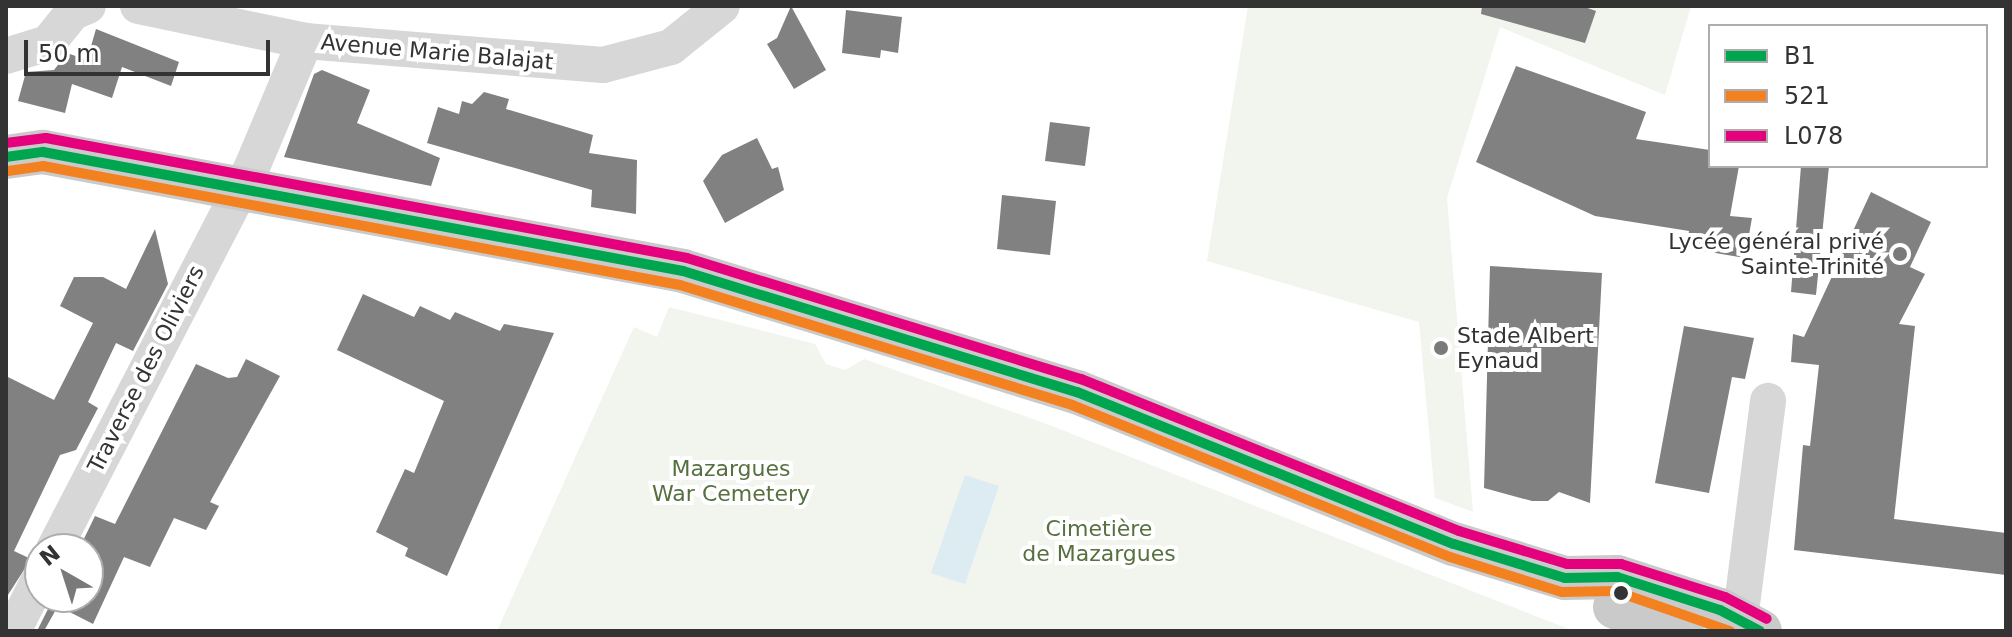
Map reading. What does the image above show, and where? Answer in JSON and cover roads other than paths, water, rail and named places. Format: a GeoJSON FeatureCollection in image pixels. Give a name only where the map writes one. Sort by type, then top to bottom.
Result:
{"type":"FeatureCollection","features":[{"type":"Feature","properties":{"kind":"main road"},"geometry":{"type":"LineString","coordinates":[[6,129],[24,154],[238,190],[698,276],[1077,392],[1454,544],[1565,578],[1601,602],[1682,631]]}},
{"type":"Feature","properties":{"kind":"main road"},"geometry":{"type":"LineString","coordinates":[[1565,578],[1617,577],[1750,626]]}},
{"type":"Feature","properties":{"kind":"street"},"geometry":{"type":"LineString","coordinates":[[6,56],[48,43],[73,12],[88,6]]}},
{"type":"Feature","properties":{"kind":"street","name":"Avenue Marie Balajat"},"geometry":{"type":"LineString","coordinates":[[138,6],[305,41],[603,65],[671,47],[722,6]]}},
{"type":"Feature","properties":{"kind":"street","name":"Traverse des Oliviers"},"geometry":{"type":"LineString","coordinates":[[62,533],[238,190],[305,41]]}},
{"type":"Feature","properties":{"kind":"street"},"geometry":{"type":"LineString","coordinates":[[1750,626],[1768,401]]}},
{"type":"Feature","properties":{"kind":"street"},"geometry":{"type":"LineString","coordinates":[[13,631],[24,609]]}},
{"type":"Feature","properties":{"kind":"place","name":"Lycée général privé Sainte-Trinité"},"geometry":{"type":"Point","coordinates":[1900,254]}},
{"type":"Feature","properties":{"kind":"place","name":"Stade Albert Eynaud"},"geometry":{"type":"Point","coordinates":[1441,348]}},
{"type":"Feature","properties":{"kind":"park label","name":"Mazargues War Cemetery"},"geometry":{"type":"Point","coordinates":[731,480]}},
{"type":"Feature","properties":{"kind":"park label","name":"Cimetière de Mazargues"},"geometry":{"type":"Point","coordinates":[1099,540]}}]}
